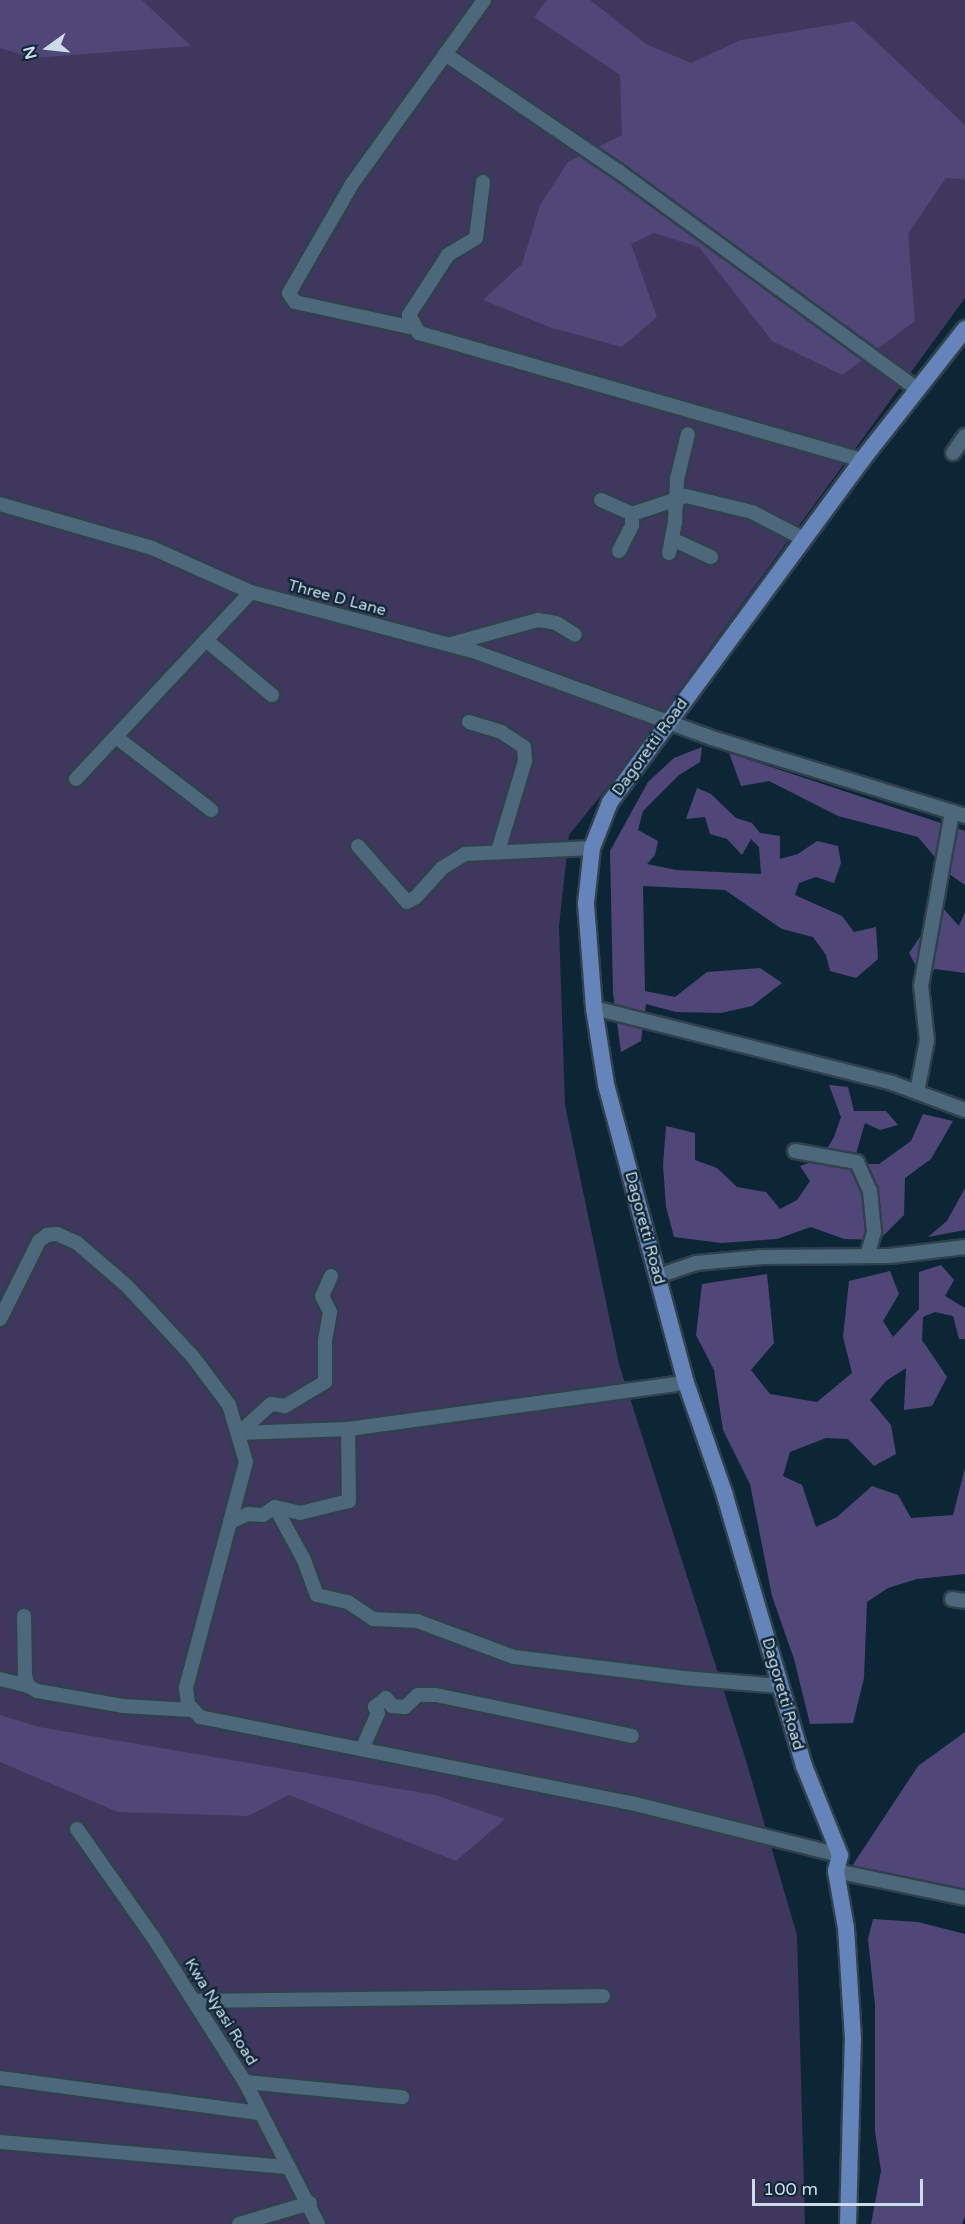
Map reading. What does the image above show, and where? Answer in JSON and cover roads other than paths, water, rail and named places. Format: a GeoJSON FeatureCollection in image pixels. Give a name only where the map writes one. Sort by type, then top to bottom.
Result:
{"type":"FeatureCollection","features":[{"type":"Feature","properties":{"kind":"main road","name":"Dagoretti Road"},"geometry":{"type":"LineString","coordinates":[[848,2224],[853,2039],[846,1928],[838,1863],[804,1766],[725,1495],[686,1383],[606,1084],[594,1008],[586,903],[592,848],[610,802],[668,720],[862,460],[965,329]]}},
{"type":"Feature","properties":{"kind":"street"},"geometry":{"type":"LineString","coordinates":[[483,0],[352,184],[289,294],[294,302],[414,328],[426,336],[596,387],[862,460]]}},
{"type":"Feature","properties":{"kind":"street"},"geometry":{"type":"LineString","coordinates":[[445,54],[618,171],[918,390]]}},
{"type":"Feature","properties":{"kind":"street"},"geometry":{"type":"LineString","coordinates":[[414,328],[409,315],[412,307],[448,255],[476,238],[483,182]]}},
{"type":"Feature","properties":{"kind":"street"},"geometry":{"type":"LineString","coordinates":[[688,434],[677,478],[678,498],[671,546],[711,557]]}},
{"type":"Feature","properties":{"kind":"street"},"geometry":{"type":"LineString","coordinates":[[953,453],[965,436]]}},
{"type":"Feature","properties":{"kind":"street"},"geometry":{"type":"LineString","coordinates":[[601,500],[632,514],[686,496],[753,512],[804,539]]}},
{"type":"Feature","properties":{"kind":"street","name":"Three D Lane"},"geometry":{"type":"LineString","coordinates":[[0,504],[152,548],[251,592],[449,644],[668,720],[712,738],[958,814]]}},
{"type":"Feature","properties":{"kind":"street"},"geometry":{"type":"LineString","coordinates":[[620,551],[632,525],[632,514]]}},
{"type":"Feature","properties":{"kind":"street"},"geometry":{"type":"LineString","coordinates":[[76,779],[251,592]]}},
{"type":"Feature","properties":{"kind":"street"},"geometry":{"type":"LineString","coordinates":[[449,644],[538,620],[556,623],[575,635]]}},
{"type":"Feature","properties":{"kind":"street"},"geometry":{"type":"LineString","coordinates":[[206,640],[272,695]]}},
{"type":"Feature","properties":{"kind":"street"},"geometry":{"type":"LineString","coordinates":[[469,722],[501,732],[524,747],[525,760],[498,851]]}},
{"type":"Feature","properties":{"kind":"street"},"geometry":{"type":"LineString","coordinates":[[116,737],[211,810]]}},
{"type":"Feature","properties":{"kind":"street"},"geometry":{"type":"LineString","coordinates":[[917,1092],[927,1040],[921,986],[958,814]]}},
{"type":"Feature","properties":{"kind":"street"},"geometry":{"type":"LineString","coordinates":[[358,846],[406,902],[416,897],[455,857],[498,851],[592,848]]}},
{"type":"Feature","properties":{"kind":"street"},"geometry":{"type":"LineString","coordinates":[[594,1008],[917,1092],[965,1110]]}},
{"type":"Feature","properties":{"kind":"street"},"geometry":{"type":"LineString","coordinates":[[795,1151],[857,1162],[870,1191],[873,1222],[867,1256]]}},
{"type":"Feature","properties":{"kind":"street"},"geometry":{"type":"LineString","coordinates":[[0,1319],[39,1241],[47,1235],[57,1234],[77,1243],[127,1286],[194,1357],[229,1405],[246,1462],[186,1688],[191,1710]]}},
{"type":"Feature","properties":{"kind":"street"},"geometry":{"type":"LineString","coordinates":[[657,1276],[696,1263],[762,1257],[867,1256],[965,1247]]}},
{"type":"Feature","properties":{"kind":"street"},"geometry":{"type":"LineString","coordinates":[[239,1433],[271,1404],[285,1406],[326,1382],[325,1341],[330,1312],[322,1296],[331,1276]]}},
{"type":"Feature","properties":{"kind":"street"},"geometry":{"type":"LineString","coordinates":[[239,1433],[348,1429],[686,1383]]}},
{"type":"Feature","properties":{"kind":"street"},"geometry":{"type":"LineString","coordinates":[[230,1522],[248,1514],[262,1515],[275,1507],[300,1513],[349,1501],[348,1429]]}},
{"type":"Feature","properties":{"kind":"street"},"geometry":{"type":"LineString","coordinates":[[275,1507],[304,1560],[317,1595],[348,1602],[373,1620],[417,1621],[514,1657],[684,1678],[781,1686]]}},
{"type":"Feature","properties":{"kind":"street"},"geometry":{"type":"LineString","coordinates":[[24,1616],[25,1675],[28,1686]]}},
{"type":"Feature","properties":{"kind":"street"},"geometry":{"type":"LineString","coordinates":[[0,1679],[123,1706],[191,1710],[200,1717],[231,1725],[631,1803],[965,1898]]}},
{"type":"Feature","properties":{"kind":"street"},"geometry":{"type":"LineString","coordinates":[[362,1749],[378,1713],[375,1707],[386,1698],[392,1706],[405,1707],[418,1695],[436,1695],[632,1736]]}},
{"type":"Feature","properties":{"kind":"street","name":"Kwa Nyasi Road"},"geometry":{"type":"LineString","coordinates":[[77,1829],[195,2001],[245,2082],[288,2167],[310,2203],[318,2224]]}},
{"type":"Feature","properties":{"kind":"street"},"geometry":{"type":"LineString","coordinates":[[195,2001],[603,1996]]}},
{"type":"Feature","properties":{"kind":"street"},"geometry":{"type":"LineString","coordinates":[[0,2078],[259,2113]]}},
{"type":"Feature","properties":{"kind":"street"},"geometry":{"type":"LineString","coordinates":[[245,2082],[402,2097]]}},
{"type":"Feature","properties":{"kind":"street"},"geometry":{"type":"LineString","coordinates":[[0,2142],[288,2167]]}},
{"type":"Feature","properties":{"kind":"street"},"geometry":{"type":"LineString","coordinates":[[239,2224],[310,2203]]}}]}
